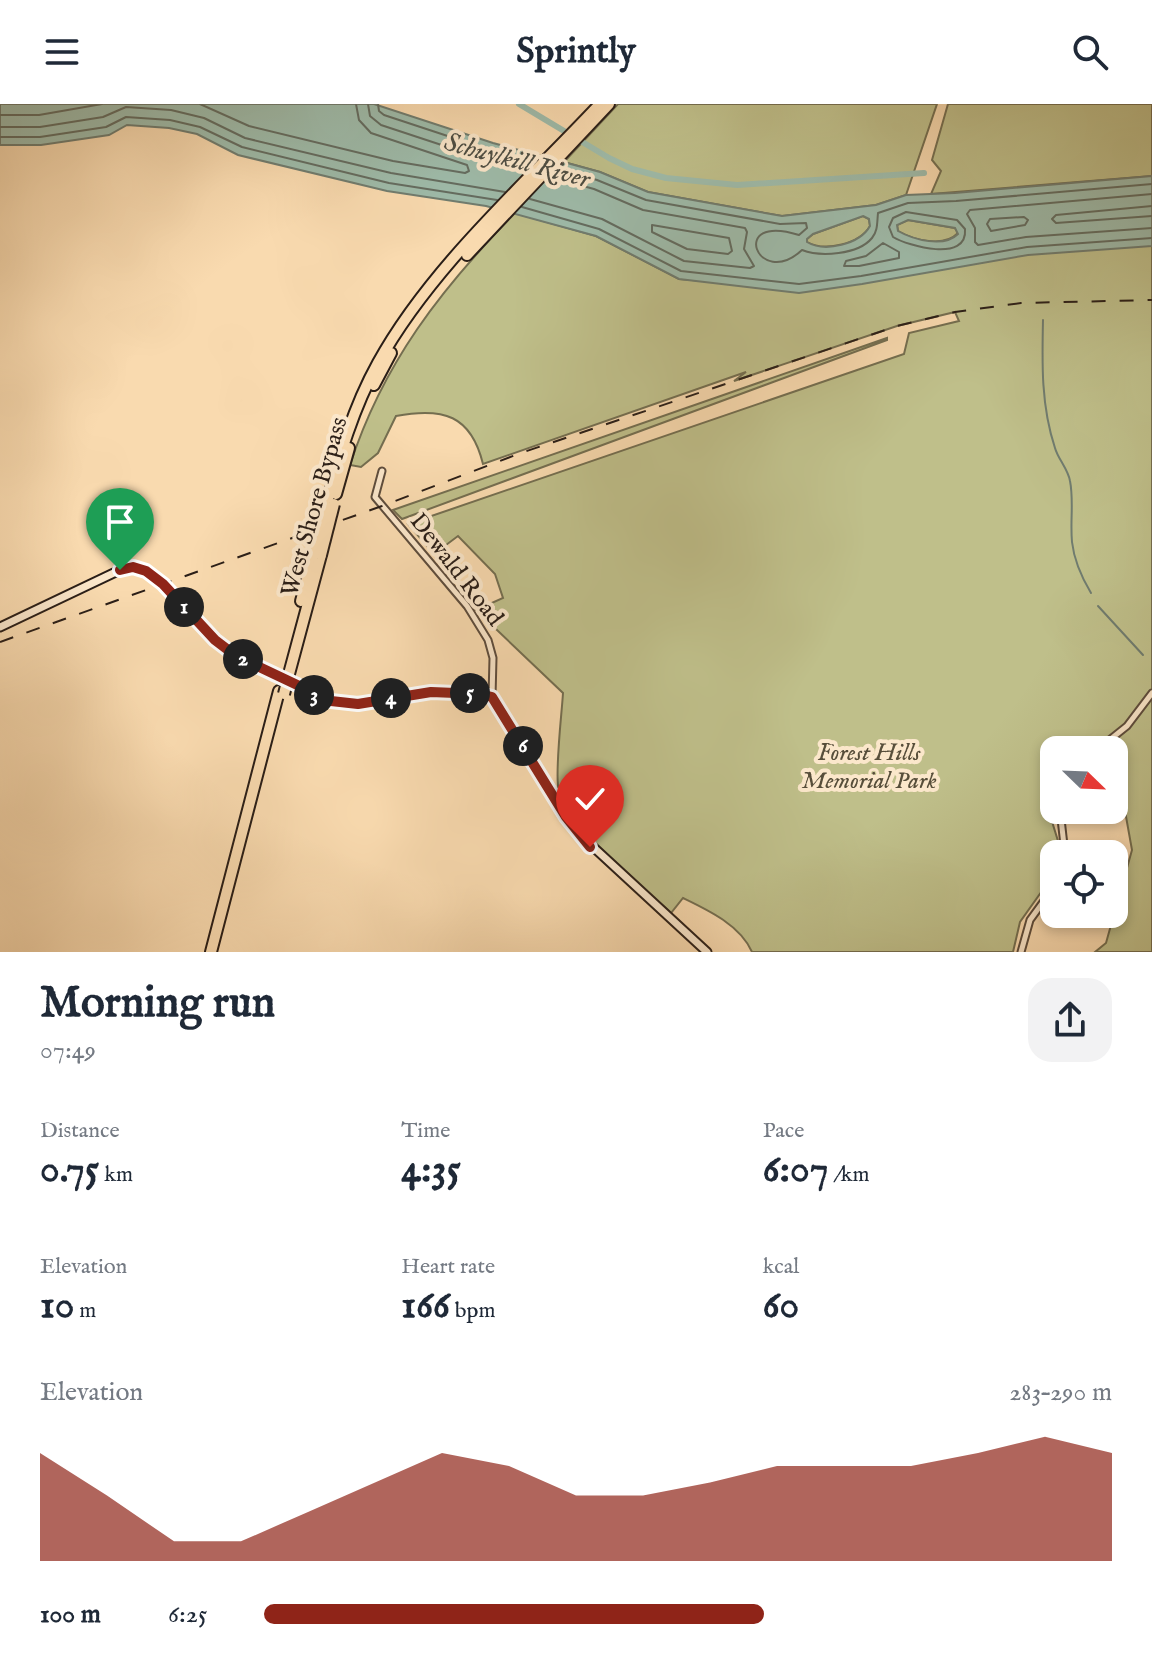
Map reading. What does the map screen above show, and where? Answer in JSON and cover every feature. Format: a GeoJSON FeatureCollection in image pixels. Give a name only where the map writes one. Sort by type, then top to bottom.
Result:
{"type":"FeatureCollection","features":[{"type":"Feature","properties":{"kind":"highway"},"geometry":{"type":"LineString","coordinates":[[577,130],[590,104]]}},
{"type":"Feature","properties":{"kind":"highway","name":"West Shore Bypass"},"geometry":{"type":"LineString","coordinates":[[474,242],[600,104]]}},
{"type":"Feature","properties":{"kind":"highway","name":"West Shore Bypass"},"geometry":{"type":"LineString","coordinates":[[218,952],[330,505],[357,424],[389,357],[428,299],[538,169],[577,130],[609,104]]}},
{"type":"Feature","properties":{"kind":"highway","name":"West Shore Bypass"},"geometry":{"type":"LineString","coordinates":[[211,952],[282,692]]}},
{"type":"Feature","properties":{"kind":"street","name":"Dewald Road"},"geometry":{"type":"LineString","coordinates":[[382,471],[375,497],[467,606],[491,646],[494,662],[492,697]]}},
{"type":"Feature","properties":{"kind":"street"},"geometry":{"type":"LineString","coordinates":[[0,627],[120,570],[133,567],[146,571],[163,584],[212,637],[236,656],[331,701],[358,704],[431,692],[492,697],[578,833],[707,952]]}},
{"type":"Feature","properties":{"kind":"street"},"geometry":{"type":"LineString","coordinates":[[1114,736],[1131,722],[1152,693]]}},
{"type":"Feature","properties":{"kind":"street"},"geometry":{"type":"LineString","coordinates":[[1021,952],[1030,920],[1040,906]]}},
{"type":"Feature","properties":{"kind":"green space"},"geometry":{"type":"Polygon","coordinates":[[[618,104],[937,104],[906,195],[876,205],[782,216],[648,192],[600,172],[564,162],[618,104]]]}},
{"type":"Feature","properties":{"kind":"green space"},"geometry":{"type":"Polygon","coordinates":[[[948,104],[1152,104],[1152,176],[931,194],[941,171],[932,160],[948,104]]]}},
{"type":"Feature","properties":{"kind":"green space","name":"Forest Hills Memorial Park"},"geometry":{"type":"Polygon","coordinates":[[[515,213],[596,236],[679,279],[717,282],[775,265],[1152,214],[1152,952],[1095,952],[1106,943],[1110,928],[1128,928],[1128,864],[1132,850],[1127,824],[1128,736],[1040,736],[1040,824],[1053,824],[1058,840],[1040,840],[1040,894],[1020,922],[1013,952],[752,952],[731,926],[683,898],[671,913],[592,842],[567,808],[559,791],[563,693],[476,610],[503,598],[495,574],[458,536],[434,554],[408,524],[904,354],[909,333],[959,321],[955,312],[897,326],[734,381],[746,372],[483,464],[471,435],[453,418],[428,413],[396,416],[378,453],[361,467],[350,465],[379,393],[397,360],[439,299],[515,213]]]}},
{"type":"Feature","properties":{"kind":"green space"},"geometry":{"type":"Polygon","coordinates":[[[863,216],[869,219],[870,226],[850,242],[823,246],[807,242],[813,234],[863,216]]]}},
{"type":"Feature","properties":{"kind":"green space"},"geometry":{"type":"Polygon","coordinates":[[[908,220],[955,228],[958,233],[945,240],[920,240],[898,231],[897,225],[908,220]]]}},
{"type":"Feature","properties":{"kind":"green space"},"geometry":{"type":"Polygon","coordinates":[[[887,338],[402,519],[393,510],[887,338]]]}},
{"type":"Feature","properties":{"kind":"water","name":"Schuylkill River"},"geometry":{"type":"Polygon","coordinates":[[[0,104],[374,104],[493,143],[600,172],[648,192],[782,216],[876,205],[906,195],[1152,176],[1152,246],[1028,255],[799,293],[679,279],[596,236],[486,206],[387,191],[238,155],[197,134],[169,128],[127,125],[109,135],[41,145],[0,145],[0,104]],[[863,216],[813,234],[807,242],[832,247],[850,242],[870,226],[869,219],[863,216]],[[908,220],[897,225],[898,231],[920,240],[945,241],[958,234],[955,228],[908,220]]]}},
{"type":"Feature","properties":{"kind":"waterway"},"geometry":{"type":"LineString","coordinates":[[519,104],[609,158],[632,169],[666,178],[737,185],[924,173]]}},
{"type":"Feature","properties":{"kind":"waterway"},"geometry":{"type":"LineString","coordinates":[[1043,320],[1047,416],[1056,452],[1070,481],[1072,542],[1091,593]]}},
{"type":"Feature","properties":{"kind":"waterway"},"geometry":{"type":"LineString","coordinates":[[1098,606],[1143,655]]}},
{"type":"Feature","properties":{"kind":"railway"},"geometry":{"type":"LineString","coordinates":[[0,642],[382,506],[518,454],[897,326],[955,312],[1021,303],[1152,300]]}},
{"type":"Feature","properties":{"kind":"route"},"geometry":{"type":"LineString","coordinates":[[120,570],[133,567],[146,571],[163,584],[215,640],[236,656],[331,701],[348,705],[431,692],[492,697],[566,817],[590,847]]}}]}
